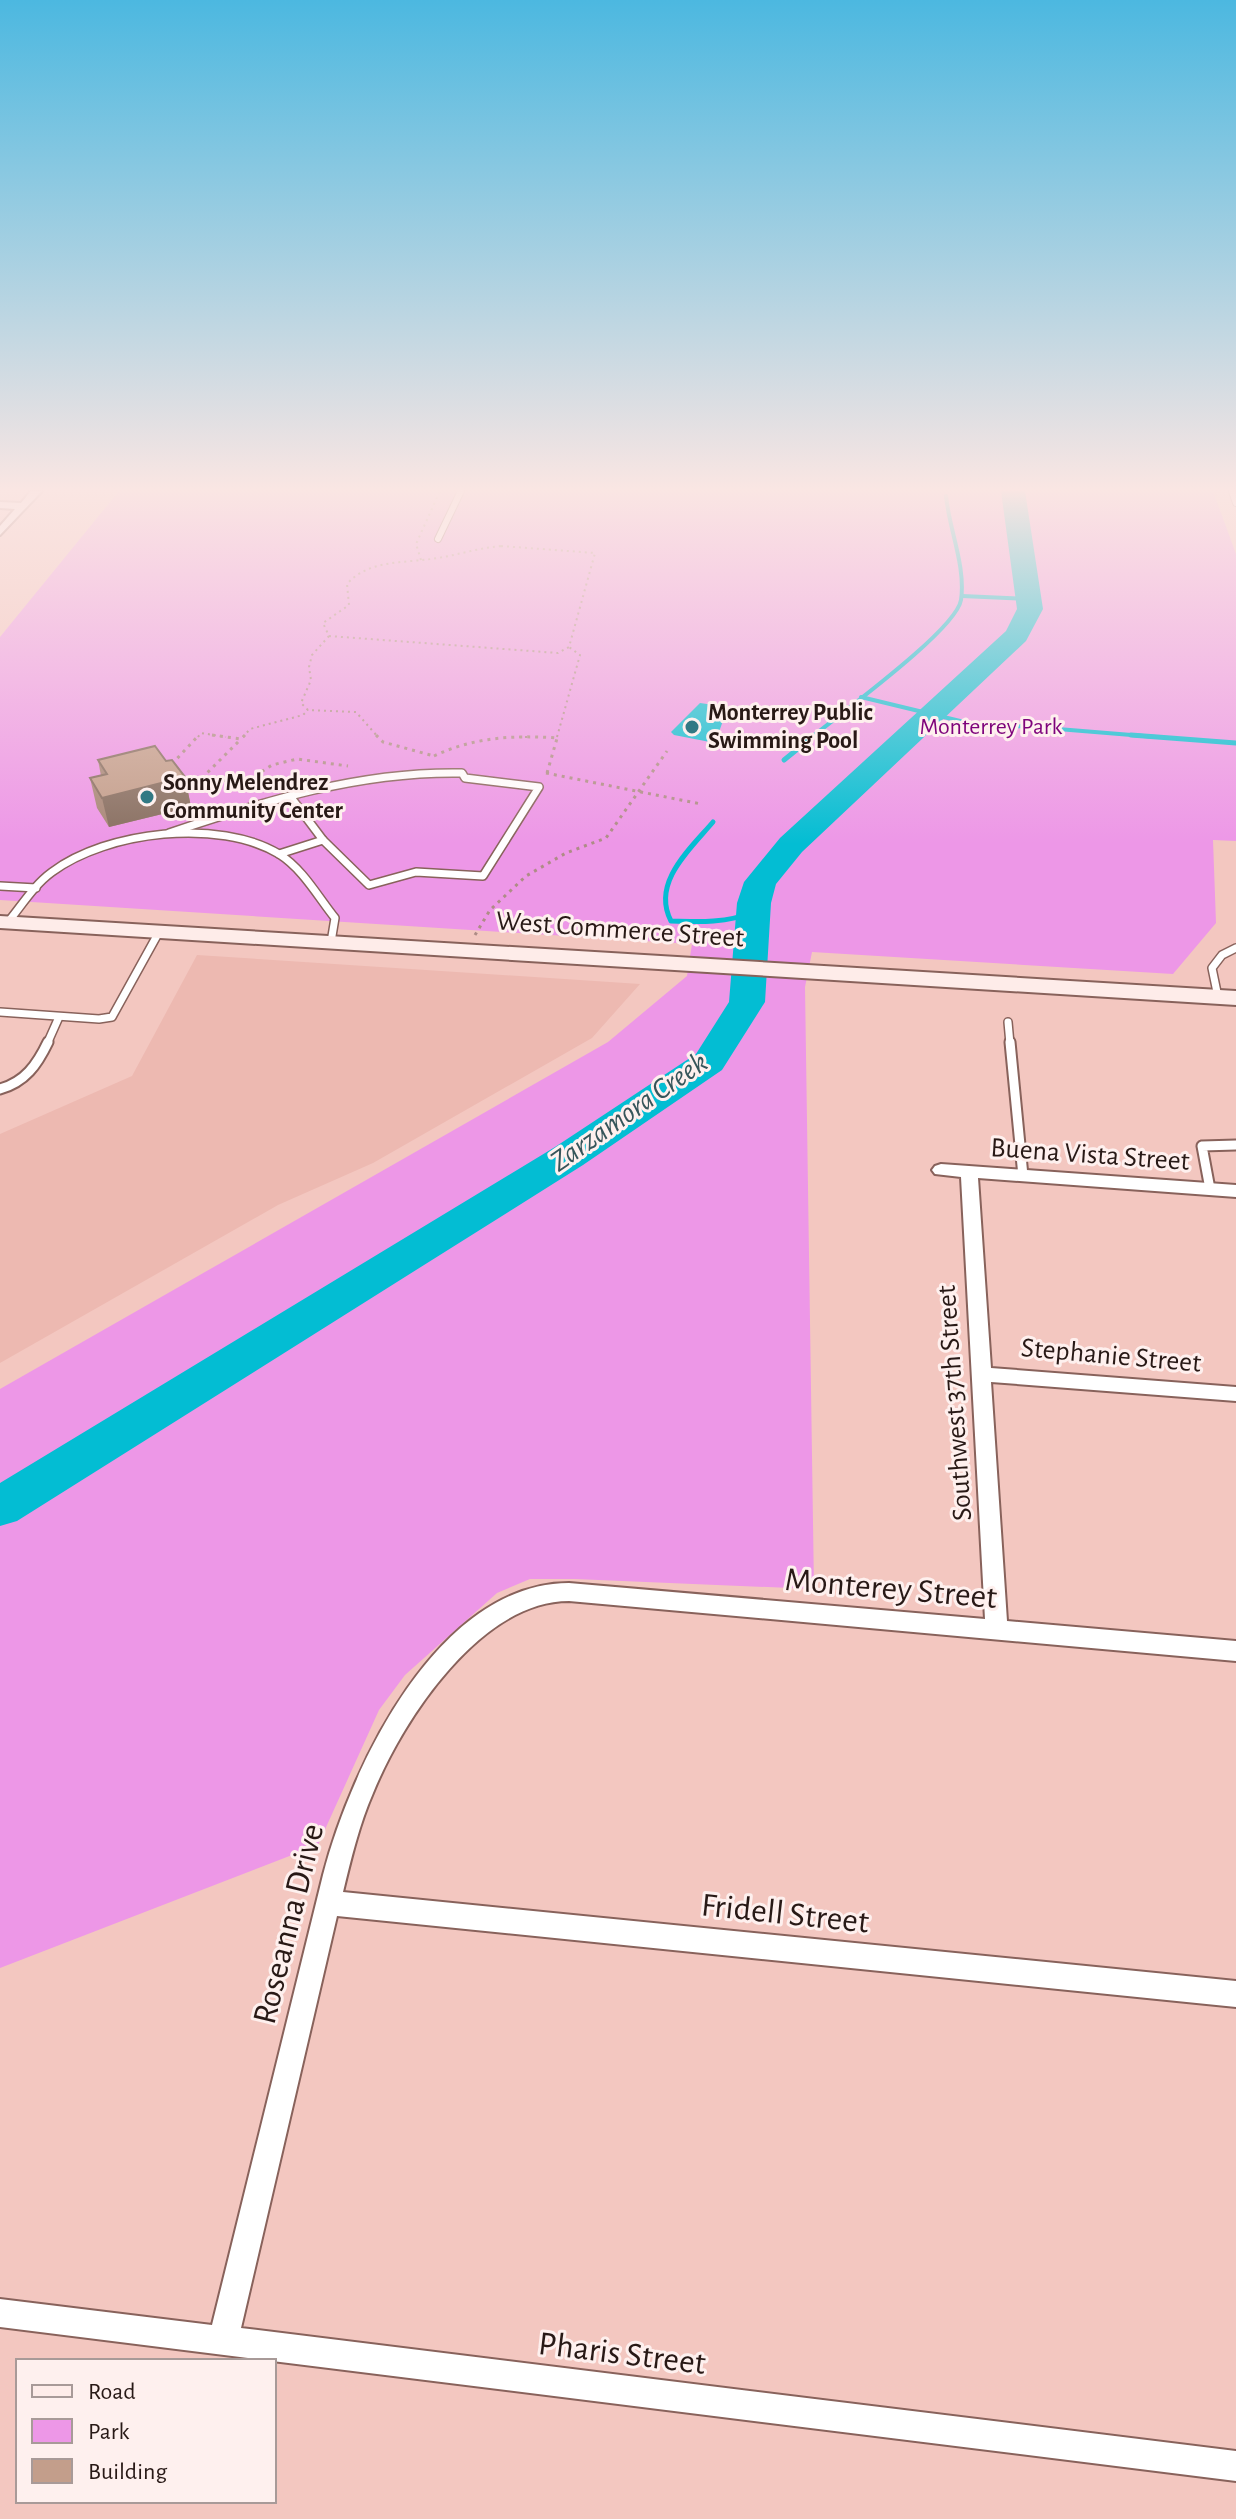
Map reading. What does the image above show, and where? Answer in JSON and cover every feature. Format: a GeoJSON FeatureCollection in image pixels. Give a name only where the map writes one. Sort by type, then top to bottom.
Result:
{"type":"FeatureCollection","features":[{"type":"Feature","properties":{"kind":"main road","name":"West Commerce Street"},"geometry":{"type":"LineString","coordinates":[[4,922],[1227,998]]}},
{"type":"Feature","properties":{"kind":"street","name":"Buena Vista Street"},"geometry":{"type":"LineString","coordinates":[[941,1170],[1236,1191]]}},
{"type":"Feature","properties":{"kind":"street","name":"Southwest 37th Street"},"geometry":{"type":"LineString","coordinates":[[969,1172],[997,1630]]}},
{"type":"Feature","properties":{"kind":"street","name":"Stephanie Street"},"geometry":{"type":"LineString","coordinates":[[981,1374],[1236,1394]]}},
{"type":"Feature","properties":{"kind":"street","name":"Monterey Street"},"geometry":{"type":"LineString","coordinates":[[540,1594],[569,1592],[1236,1651]]}},
{"type":"Feature","properties":{"kind":"street","name":"Roseanna Drive"},"geometry":{"type":"LineString","coordinates":[[223,2341],[328,1903],[345,1836],[362,1790],[406,1709],[464,1641],[495,1615],[540,1594]]}},
{"type":"Feature","properties":{"kind":"street","name":"Fridell Street"},"geometry":{"type":"LineString","coordinates":[[328,1903],[1236,1994]]}},
{"type":"Feature","properties":{"kind":"street","name":"Pharis Street"},"geometry":{"type":"LineString","coordinates":[[0,2313],[1236,2466]]}},
{"type":"Feature","properties":{"kind":"lane"},"geometry":{"type":"LineString","coordinates":[[169,833],[290,796],[371,778],[442,771],[462,773],[465,778],[539,787],[483,876],[416,872],[369,885],[323,840],[290,796]]}},
{"type":"Feature","properties":{"kind":"lane"},"geometry":{"type":"LineString","coordinates":[[4,922],[55,870],[100,849],[136,838],[169,833],[211,833],[279,854],[335,918],[331,942]]}},
{"type":"Feature","properties":{"kind":"lane"},"geometry":{"type":"LineString","coordinates":[[279,854],[323,840]]}},
{"type":"Feature","properties":{"kind":"lane"},"geometry":{"type":"LineString","coordinates":[[0,886],[36,888]]}},
{"type":"Feature","properties":{"kind":"lane"},"geometry":{"type":"LineString","coordinates":[[0,1012],[112,1017],[159,932]]}},
{"type":"Feature","properties":{"kind":"lane"},"geometry":{"type":"LineString","coordinates":[[1227,998],[1212,968],[1222,955],[1236,948]]}},
{"type":"Feature","properties":{"kind":"lane"},"geometry":{"type":"LineString","coordinates":[[0,1089],[11,1088],[27,1078],[59,1017]]}},
{"type":"Feature","properties":{"kind":"lane"},"geometry":{"type":"LineString","coordinates":[[1008,1022],[1023,1176]]}},
{"type":"Feature","properties":{"kind":"lane"},"geometry":{"type":"LineString","coordinates":[[1210,1189],[1202,1146],[1236,1145]]}},
{"type":"Feature","properties":{"kind":"path"},"geometry":{"type":"LineString","coordinates":[[329,636],[323,623],[344,609]]}},
{"type":"Feature","properties":{"kind":"path"},"geometry":{"type":"LineString","coordinates":[[329,636],[558,653],[569,647],[580,609]]}},
{"type":"Feature","properties":{"kind":"path"},"geometry":{"type":"LineString","coordinates":[[308,710],[301,703],[311,680],[312,655],[329,636]]}},
{"type":"Feature","properties":{"kind":"path"},"geometry":{"type":"LineString","coordinates":[[547,773],[580,655],[569,647]]}},
{"type":"Feature","properties":{"kind":"path"},"geometry":{"type":"LineString","coordinates":[[185,795],[250,729],[303,715],[308,710],[356,712],[383,742],[434,756]]}},
{"type":"Feature","properties":{"kind":"path"},"geometry":{"type":"LineString","coordinates":[[163,774],[201,733],[241,739]]}},
{"type":"Feature","properties":{"kind":"path"},"geometry":{"type":"LineString","coordinates":[[430,766],[434,756],[447,749],[489,737],[558,738]]}},
{"type":"Feature","properties":{"kind":"path"},"geometry":{"type":"LineString","coordinates":[[474,937],[484,914],[506,893],[562,854],[595,845],[606,838],[667,751]]}},
{"type":"Feature","properties":{"kind":"path"},"geometry":{"type":"LineString","coordinates":[[200,782],[250,779],[272,765],[297,759],[346,765],[351,769]]}},
{"type":"Feature","properties":{"kind":"path"},"geometry":{"type":"LineString","coordinates":[[178,786],[203,822]]}},
{"type":"Feature","properties":{"kind":"shaded area"},"geometry":{"type":"Polygon","coordinates":[[[197,955],[640,984],[592,1038],[373,1163],[278,1205],[0,1363],[0,1134],[132,1076],[197,955]]]}},
{"type":"Feature","properties":{"kind":"green space","name":"Monterrey Park"},"geometry":{"type":"Polygon","coordinates":[[[23,609],[1236,609],[1236,841],[1213,840],[1216,923],[1173,974],[812,952],[805,987],[814,1589],[530,1579],[497,1593],[405,1675],[379,1710],[318,1845],[0,1968],[0,1389],[608,1042],[687,976],[692,944],[0,900],[0,637],[23,609]]]}},
{"type":"Feature","properties":{"kind":"water"},"geometry":{"type":"Polygon","coordinates":[[[700,703],[728,707],[716,740],[710,742],[674,735],[671,732],[700,703]]]}},
{"type":"Feature","properties":{"kind":"building"},"geometry":{"type":"Polygon","coordinates":[[[155,746],[166,761],[172,760],[185,777],[102,798],[90,778],[107,774],[98,760],[155,746]]]}},
{"type":"Feature","properties":{"kind":"waterway"},"geometry":{"type":"LineString","coordinates":[[863,697],[940,631],[957,609]]}},
{"type":"Feature","properties":{"kind":"waterway","name":"Zarzamora Creek"},"geometry":{"type":"LineString","coordinates":[[0,1507],[569,1156],[709,1062],[747,1002],[754,903],[760,882],[791,845],[1017,635],[1030,609]]}},
{"type":"Feature","properties":{"kind":"waterway"},"geometry":{"type":"LineString","coordinates":[[812,737],[863,697]]}},
{"type":"Feature","properties":{"kind":"waterway"},"geometry":{"type":"LineString","coordinates":[[863,697],[989,728],[1021,726],[1138,736]]}},
{"type":"Feature","properties":{"kind":"waterway"},"geometry":{"type":"LineString","coordinates":[[784,760],[815,735]]}},
{"type":"Feature","properties":{"kind":"waterway"},"geometry":{"type":"LineString","coordinates":[[1131,735],[1138,736]]}},
{"type":"Feature","properties":{"kind":"waterway"},"geometry":{"type":"LineString","coordinates":[[1138,736],[1236,743]]}},
{"type":"Feature","properties":{"kind":"waterway"},"geometry":{"type":"LineString","coordinates":[[1138,736],[1156,737]]}},
{"type":"Feature","properties":{"kind":"waterway"},"geometry":{"type":"LineString","coordinates":[[713,822],[684,855],[669,880],[666,907],[671,921],[724,920],[754,912]]}},
{"type":"Feature","properties":{"kind":"place","name":"Monterrey Public Swimming Pool"},"geometry":{"type":"Point","coordinates":[692,727]}},
{"type":"Feature","properties":{"kind":"place","name":"Sonny Melendrez Community Center"},"geometry":{"type":"Point","coordinates":[147,797]}}]}
